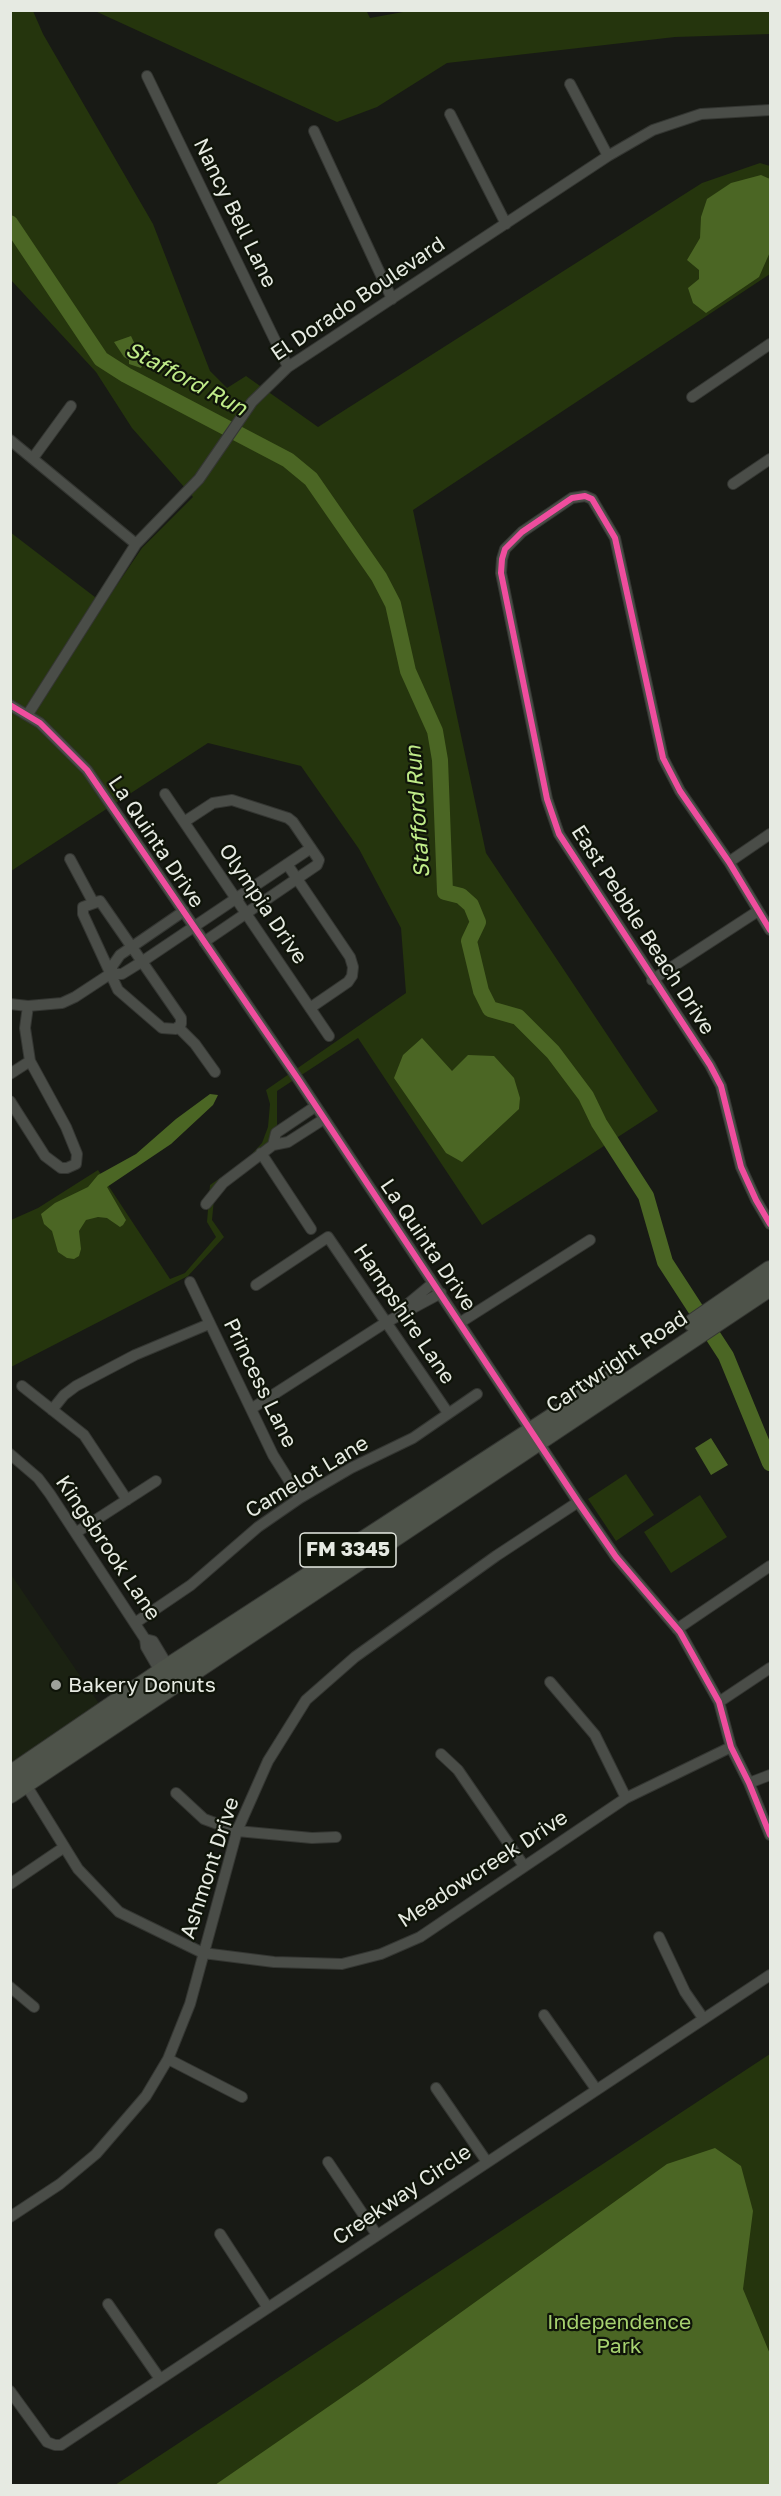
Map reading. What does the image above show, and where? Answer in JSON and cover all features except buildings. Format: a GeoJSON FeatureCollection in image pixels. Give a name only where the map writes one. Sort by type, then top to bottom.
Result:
{"type":"FeatureCollection","features":[{"type":"Feature","properties":{"kind":"main road","name":"Cartwright Road"},"geometry":{"type":"LineString","coordinates":[[16,1781],[169,1677],[536,1437],[742,1298],[771,1270]]}},
{"type":"Feature","properties":{"kind":"main road","name":"Cartwright Road"},"geometry":{"type":"LineString","coordinates":[[742,1298],[771,1287]]}},
{"type":"Feature","properties":{"kind":"street","name":"Nancy Bell Lane"},"geometry":{"type":"LineString","coordinates":[[147,76],[288,367]]}},
{"type":"Feature","properties":{"kind":"street"},"geometry":{"type":"LineString","coordinates":[[570,84],[608,156]]}},
{"type":"Feature","properties":{"kind":"street","name":"El Dorado Boulevard"},"geometry":{"type":"LineString","coordinates":[[28,714],[136,544],[199,479],[252,402],[288,367],[608,156],[653,130],[701,114],[771,110]]}},
{"type":"Feature","properties":{"kind":"street"},"geometry":{"type":"LineString","coordinates":[[450,114],[506,224]]}},
{"type":"Feature","properties":{"kind":"street"},"geometry":{"type":"LineString","coordinates":[[314,131],[392,299]]}},
{"type":"Feature","properties":{"kind":"street"},"geometry":{"type":"LineString","coordinates":[[692,397],[771,344]]}},
{"type":"Feature","properties":{"kind":"street"},"geometry":{"type":"LineString","coordinates":[[33,458],[71,406]]}},
{"type":"Feature","properties":{"kind":"street"},"geometry":{"type":"LineString","coordinates":[[10,440],[136,544]]}},
{"type":"Feature","properties":{"kind":"street"},"geometry":{"type":"LineString","coordinates":[[733,484],[771,459]]}},
{"type":"Feature","properties":{"kind":"street","name":"East Pebble Beach Drive"},"geometry":{"type":"LineString","coordinates":[[729,862],[680,791],[663,758],[615,538],[590,498],[585,496],[572,498],[505,549],[501,573],[547,799],[560,834],[652,980],[710,1065],[721,1086],[741,1167],[756,1200],[771,1224]]}},
{"type":"Feature","properties":{"kind":"street","name":"La Quinta Drive"},"geometry":{"type":"LineString","coordinates":[[10,705],[40,723],[87,770],[461,1322],[494,1378],[578,1502],[616,1557],[677,1629],[719,1702],[731,1748],[771,1835]]}},
{"type":"Feature","properties":{"kind":"street","name":"Olympia Drive"},"geometry":{"type":"LineString","coordinates":[[165,794],[330,1036]]}},
{"type":"Feature","properties":{"kind":"street"},"geometry":{"type":"LineString","coordinates":[[184,822],[213,803],[232,800],[288,818],[319,860],[317,865],[204,942]]}},
{"type":"Feature","properties":{"kind":"street"},"geometry":{"type":"LineString","coordinates":[[771,834],[729,862],[771,930]]}},
{"type":"Feature","properties":{"kind":"street"},"geometry":{"type":"LineString","coordinates":[[10,1004],[28,1006],[62,1003],[110,974],[122,974],[311,848]]}},
{"type":"Feature","properties":{"kind":"street"},"geometry":{"type":"LineString","coordinates":[[70,859],[93,902]]}},
{"type":"Feature","properties":{"kind":"street"},"geometry":{"type":"LineString","coordinates":[[287,864],[350,957],[353,967],[352,976],[348,982],[310,1008]]}},
{"type":"Feature","properties":{"kind":"street"},"geometry":{"type":"LineString","coordinates":[[177,1028],[182,1018],[105,906],[100,901],[83,907],[83,914],[118,990],[162,1028],[177,1028],[195,1044],[215,1072]]}},
{"type":"Feature","properties":{"kind":"street"},"geometry":{"type":"LineString","coordinates":[[110,974],[113,964],[120,955],[184,911]]}},
{"type":"Feature","properties":{"kind":"street"},"geometry":{"type":"LineString","coordinates":[[652,980],[758,911]]}},
{"type":"Feature","properties":{"kind":"street"},"geometry":{"type":"LineString","coordinates":[[10,1101],[45,1156],[61,1168],[76,1164],[77,1154],[66,1127],[30,1061],[26,1028],[28,1006]]}},
{"type":"Feature","properties":{"kind":"street"},"geometry":{"type":"LineString","coordinates":[[10,1074],[30,1061]]}},
{"type":"Feature","properties":{"kind":"street"},"geometry":{"type":"LineString","coordinates":[[273,1145],[276,1133],[316,1106]]}},
{"type":"Feature","properties":{"kind":"street"},"geometry":{"type":"LineString","coordinates":[[206,1204],[223,1182],[261,1153],[273,1145],[288,1142],[324,1119]]}},
{"type":"Feature","properties":{"kind":"street"},"geometry":{"type":"LineString","coordinates":[[261,1153],[311,1229]]}},
{"type":"Feature","properties":{"kind":"street","name":"Hampshire Lane"},"geometry":{"type":"LineString","coordinates":[[256,1285],[328,1237],[448,1413]]}},
{"type":"Feature","properties":{"kind":"street"},"geometry":{"type":"LineString","coordinates":[[461,1322],[590,1240]]}},
{"type":"Feature","properties":{"kind":"street","name":"Princess Lane"},"geometry":{"type":"LineString","coordinates":[[190,1282],[273,1455],[300,1498]]}},
{"type":"Feature","properties":{"kind":"street"},"geometry":{"type":"LineString","coordinates":[[385,1323],[434,1283]]}},
{"type":"Feature","properties":{"kind":"street"},"geometry":{"type":"LineString","coordinates":[[251,1409],[385,1323],[441,1293]]}},
{"type":"Feature","properties":{"kind":"street"},"geometry":{"type":"LineString","coordinates":[[52,1410],[64,1395],[76,1386],[135,1355],[209,1324]]}},
{"type":"Feature","properties":{"kind":"street"},"geometry":{"type":"LineString","coordinates":[[21,1386],[84,1435],[127,1500]]}},
{"type":"Feature","properties":{"kind":"street","name":"Camelot Lane"},"geometry":{"type":"LineString","coordinates":[[135,1623],[191,1585],[258,1527],[300,1498],[351,1468],[406,1442],[477,1394]]}},
{"type":"Feature","properties":{"kind":"street","name":"Kingsbrook Lane"},"geometry":{"type":"LineString","coordinates":[[10,1454],[38,1478],[146,1639],[147,1647],[157,1666],[169,1677]]}},
{"type":"Feature","properties":{"kind":"street"},"geometry":{"type":"LineString","coordinates":[[77,1533],[156,1481]]}},
{"type":"Feature","properties":{"kind":"street","name":"Ashmont Drive"},"geometry":{"type":"LineString","coordinates":[[10,2217],[60,2184],[96,2154],[147,2096],[168,2059],[190,2004],[237,1831],[268,1761],[306,1700],[355,1657],[496,1556],[578,1502]]}},
{"type":"Feature","properties":{"kind":"street"},"geometry":{"type":"LineString","coordinates":[[677,1629],[771,1566]]}},
{"type":"Feature","properties":{"kind":"street"},"geometry":{"type":"LineString","coordinates":[[719,1702],[771,1668]]}},
{"type":"Feature","properties":{"kind":"street"},"geometry":{"type":"LineString","coordinates":[[550,1682],[595,1735],[626,1798]]}},
{"type":"Feature","properties":{"kind":"street","name":"Meadowcreek Drive"},"geometry":{"type":"LineString","coordinates":[[16,1781],[78,1869],[119,1912],[203,1953],[274,1962],[342,1964],[381,1954],[420,1937],[626,1798],[731,1748]]}},
{"type":"Feature","properties":{"kind":"street"},"geometry":{"type":"LineString","coordinates":[[441,1754],[458,1770],[524,1866]]}},
{"type":"Feature","properties":{"kind":"street"},"geometry":{"type":"LineString","coordinates":[[749,1783],[771,1775]]}},
{"type":"Feature","properties":{"kind":"street"},"geometry":{"type":"LineString","coordinates":[[176,1793],[204,1819],[237,1831],[301,1838],[336,1837]]}},
{"type":"Feature","properties":{"kind":"street"},"geometry":{"type":"LineString","coordinates":[[10,1884],[63,1848]]}},
{"type":"Feature","properties":{"kind":"street"},"geometry":{"type":"LineString","coordinates":[[659,1937],[685,1992],[703,2018]]}},
{"type":"Feature","properties":{"kind":"street","name":"Creekway Circle"},"geometry":{"type":"LineString","coordinates":[[10,2391],[47,2442],[61,2445],[771,1975]]}},
{"type":"Feature","properties":{"kind":"street"},"geometry":{"type":"LineString","coordinates":[[10,1987],[34,2007]]}},
{"type":"Feature","properties":{"kind":"street"},"geometry":{"type":"LineString","coordinates":[[544,2015],[596,2089]]}},
{"type":"Feature","properties":{"kind":"street"},"geometry":{"type":"LineString","coordinates":[[168,2059],[242,2097]]}},
{"type":"Feature","properties":{"kind":"street"},"geometry":{"type":"LineString","coordinates":[[436,2088],[487,2162]]}},
{"type":"Feature","properties":{"kind":"street"},"geometry":{"type":"LineString","coordinates":[[328,2162],[377,2235]]}},
{"type":"Feature","properties":{"kind":"street"},"geometry":{"type":"LineString","coordinates":[[219,2234],[268,2308]]}},
{"type":"Feature","properties":{"kind":"street"},"geometry":{"type":"LineString","coordinates":[[108,2304],[160,2379]]}},
{"type":"Feature","properties":{"kind":"shaded area"},"geometry":{"type":"Polygon","coordinates":[[[761,175],[770,179],[770,252],[759,277],[706,313],[693,303],[688,288],[699,279],[699,270],[687,260],[700,238],[701,217],[707,199],[731,183],[761,175]]]}},
{"type":"Feature","properties":{"kind":"shaded area"},"geometry":{"type":"Polygon","coordinates":[[[131,336],[140,355],[138,362],[141,368],[129,364],[129,360],[124,357],[114,342],[131,336]]]}},
{"type":"Feature","properties":{"kind":"shaded area"},"geometry":{"type":"Polygon","coordinates":[[[422,1038],[452,1071],[468,1055],[494,1056],[514,1078],[520,1098],[519,1109],[462,1162],[446,1153],[394,1078],[403,1055],[422,1038]]]}},
{"type":"Feature","properties":{"kind":"shaded area"},"geometry":{"type":"Polygon","coordinates":[[[210,1094],[218,1095],[213,1105],[171,1144],[107,1187],[126,1220],[123,1225],[120,1227],[107,1218],[98,1217],[86,1220],[79,1231],[81,1249],[79,1256],[74,1259],[67,1258],[58,1252],[52,1231],[44,1224],[41,1214],[55,1203],[88,1187],[98,1175],[136,1154],[176,1119],[210,1094]]]}},
{"type":"Feature","properties":{"kind":"shaded area"},"geometry":{"type":"Polygon","coordinates":[[[711,1438],[728,1465],[711,1475],[695,1448],[711,1438]]]}},
{"type":"Feature","properties":{"kind":"shaded area"},"geometry":{"type":"Polygon","coordinates":[[[10,1573],[100,1705],[10,1765],[10,1573]]]}},
{"type":"Feature","properties":{"kind":"shaded area","name":"Independence Park"},"geometry":{"type":"Polygon","coordinates":[[[715,2148],[741,2166],[753,2211],[743,2289],[770,2354],[770,2485],[215,2485],[367,2380],[667,2164],[715,2148]]]}},
{"type":"Feature","properties":{"kind":"green space"},"geometry":{"type":"Polygon","coordinates":[[[366,10],[370,18],[414,10],[770,11],[770,34],[675,37],[447,63],[377,107],[337,122],[95,11],[366,10]]]}},
{"type":"Feature","properties":{"kind":"green space"},"geometry":{"type":"Polygon","coordinates":[[[11,11],[33,11],[43,34],[153,224],[210,371],[227,388],[246,376],[318,427],[702,183],[760,163],[770,166],[770,274],[413,510],[486,853],[658,1111],[482,1225],[358,1038],[277,1091],[277,1125],[268,1143],[215,1188],[212,1220],[224,1237],[188,1276],[11,1367],[11,1220],[38,1208],[98,1170],[170,1279],[185,1273],[216,1237],[207,1222],[210,1185],[246,1160],[262,1143],[268,1127],[270,1104],[266,1090],[406,993],[401,928],[359,849],[301,766],[208,743],[11,871],[10,532],[104,604],[142,548],[193,497],[132,428],[96,372],[11,280],[11,11]]]}},
{"type":"Feature","properties":{"kind":"green space"},"geometry":{"type":"Polygon","coordinates":[[[626,1474],[654,1515],[616,1541],[588,1499],[626,1474]]]}},
{"type":"Feature","properties":{"kind":"green space"},"geometry":{"type":"Polygon","coordinates":[[[700,1495],[727,1537],[671,1573],[644,1532],[700,1495]]]}},
{"type":"Feature","properties":{"kind":"green space","name":"Independence Park"},"geometry":{"type":"Polygon","coordinates":[[[770,2054],[770,2485],[115,2485],[770,2054]]]}},
{"type":"Feature","properties":{"kind":"waterway","name":"Stafford Run"},"geometry":{"type":"LineString","coordinates":[[10,223],[101,359],[126,375],[288,460],[311,479],[379,577],[393,604],[408,671],[435,731],[440,760],[445,892],[461,896],[471,905],[478,922],[469,941],[481,991],[490,1009],[518,1017],[553,1052],[586,1096],[599,1123],[646,1196],[665,1262],[726,1356],[770,1463]]}},
{"type":"Feature","properties":{"kind":"cycle path"},"geometry":{"type":"LineString","coordinates":[[770,930],[729,862],[680,791],[663,758],[615,538],[592,499],[585,496],[572,498],[522,532],[505,549],[502,559],[501,573],[547,799],[559,834],[710,1065],[721,1086],[741,1167],[770,1224]]}},
{"type":"Feature","properties":{"kind":"cycle path"},"geometry":{"type":"LineString","coordinates":[[10,705],[40,723],[87,770],[298,1079],[578,1502],[616,1557],[680,1632],[719,1702],[731,1747],[749,1783],[770,1835]]}},
{"type":"Feature","properties":{"kind":"place","name":"Bakery Donuts"},"geometry":{"type":"Point","coordinates":[56,1685]}}]}
